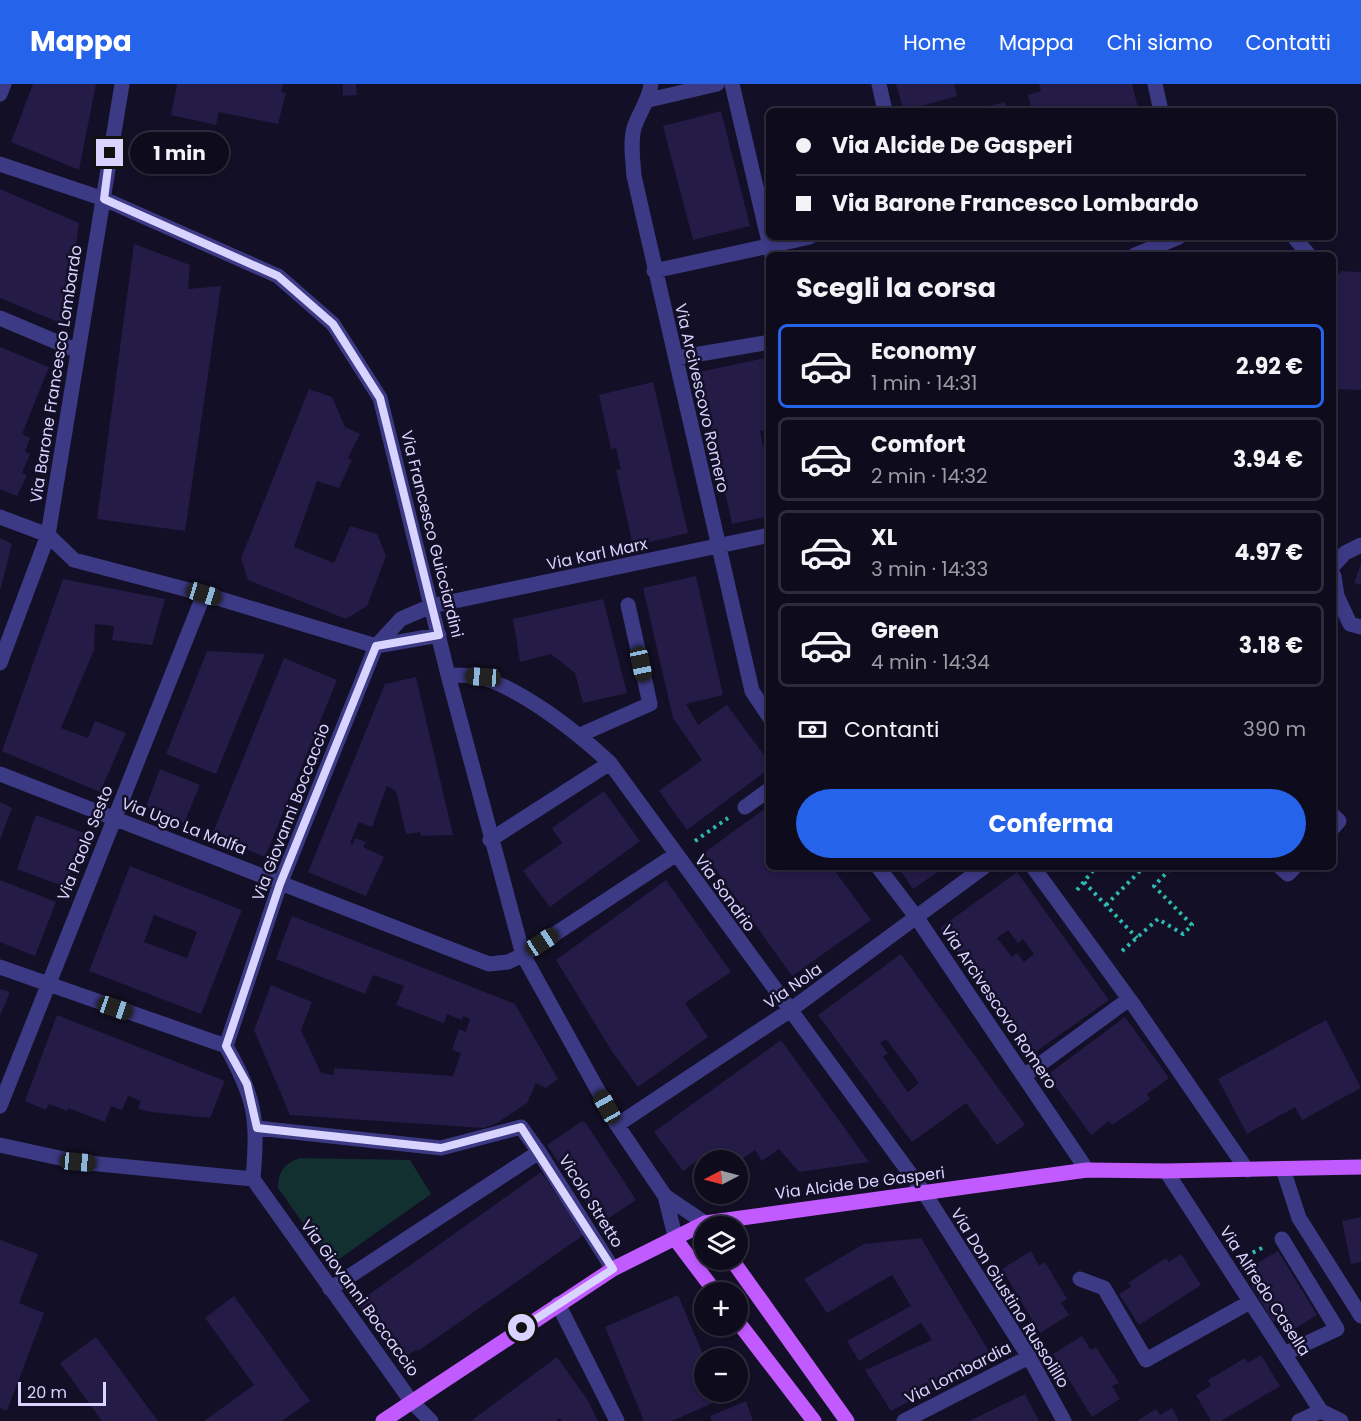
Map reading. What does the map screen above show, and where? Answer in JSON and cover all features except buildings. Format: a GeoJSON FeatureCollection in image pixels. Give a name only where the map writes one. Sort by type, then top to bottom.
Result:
{"type":"FeatureCollection","features":[{"type":"Feature","properties":{"kind":"main road","name":"Via Alcide De Gasperi"},"geometry":{"type":"LineString","coordinates":[[748,1218],[844,1202],[925,1194],[1087,1170],[1166,1171],[1361,1167]]}},
{"type":"Feature","properties":{"kind":"main road","name":"Via Alcide De Gasperi"},"geometry":{"type":"LineString","coordinates":[[383,1421],[613,1269],[694,1231]]}},
{"type":"Feature","properties":{"kind":"main road"},"geometry":{"type":"LineString","coordinates":[[676,1240],[708,1282]]}},
{"type":"Feature","properties":{"kind":"main road"},"geometry":{"type":"LineString","coordinates":[[739,1270],[847,1421]]}},
{"type":"Feature","properties":{"kind":"main road"},"geometry":{"type":"LineString","coordinates":[[748,1335],[814,1421]]}},
{"type":"Feature","properties":{"kind":"street"},"geometry":{"type":"LineString","coordinates":[[0,94],[4,84]]}},
{"type":"Feature","properties":{"kind":"street","name":"Via Barone Francesco Lombardo"},"geometry":{"type":"LineString","coordinates":[[0,663],[48,535],[104,199],[112,130],[122,84]]}},
{"type":"Feature","properties":{"kind":"street","name":"Via Arcivescovo Romero"},"geometry":{"type":"LineString","coordinates":[[651,84],[649,100],[639,114],[633,132],[634,176],[752,691],[766,712]]}},
{"type":"Feature","properties":{"kind":"street"},"geometry":{"type":"LineString","coordinates":[[649,100],[717,84]]}},
{"type":"Feature","properties":{"kind":"street"},"geometry":{"type":"LineString","coordinates":[[732,84],[766,230]]}},
{"type":"Feature","properties":{"kind":"street"},"geometry":{"type":"LineString","coordinates":[[879,84],[884,108]]}},
{"type":"Feature","properties":{"kind":"street"},"geometry":{"type":"LineString","coordinates":[[1155,84],[1160,108]]}},
{"type":"Feature","properties":{"kind":"street","name":"Via Francesco Guicciardini"},"geometry":{"type":"LineString","coordinates":[[0,164],[104,199],[278,276],[333,324],[380,398],[490,840],[523,955],[617,1125],[665,1196]]}},
{"type":"Feature","properties":{"kind":"street"},"geometry":{"type":"LineString","coordinates":[[654,271],[771,251],[802,240]]}},
{"type":"Feature","properties":{"kind":"street"},"geometry":{"type":"LineString","coordinates":[[1142,252],[1172,240]]}},
{"type":"Feature","properties":{"kind":"street"},"geometry":{"type":"LineString","coordinates":[[1296,240],[1306,252]]}},
{"type":"Feature","properties":{"kind":"street"},"geometry":{"type":"LineString","coordinates":[[0,318],[78,351]]}},
{"type":"Feature","properties":{"kind":"street"},"geometry":{"type":"LineString","coordinates":[[676,358],[766,343]]}},
{"type":"Feature","properties":{"kind":"street"},"geometry":{"type":"LineString","coordinates":[[0,517],[48,535],[74,560],[204,594],[376,646],[439,635]]}},
{"type":"Feature","properties":{"kind":"street","name":"Via Karl Marx"},"geometry":{"type":"LineString","coordinates":[[376,646],[401,619],[431,606],[766,536]]}},
{"type":"Feature","properties":{"kind":"street"},"geometry":{"type":"LineString","coordinates":[[1336,564],[1345,553],[1361,544]]}},
{"type":"Feature","properties":{"kind":"street"},"geometry":{"type":"LineString","coordinates":[[1336,589],[1337,596],[1356,626]]}},
{"type":"Feature","properties":{"kind":"street","name":"Via Paolo Sesto"},"geometry":{"type":"LineString","coordinates":[[0,1106],[204,594]]}},
{"type":"Feature","properties":{"kind":"street"},"geometry":{"type":"LineString","coordinates":[[580,735],[650,704],[628,605]]}},
{"type":"Feature","properties":{"kind":"street","name":"Via Giovanni Boccaccio"},"geometry":{"type":"LineString","coordinates":[[226,1046],[280,884],[376,646]]}},
{"type":"Feature","properties":{"kind":"street","name":"Via Sondrio"},"geometry":{"type":"LineString","coordinates":[[448,675],[483,677],[510,691],[580,735],[610,763],[789,1011],[925,1194]]}},
{"type":"Feature","properties":{"kind":"street"},"geometry":{"type":"LineString","coordinates":[[490,840],[610,763]]}},
{"type":"Feature","properties":{"kind":"street","name":"Via Ugo La Malfa"},"geometry":{"type":"LineString","coordinates":[[0,774],[489,964],[508,962],[523,955],[675,855]]}},
{"type":"Feature","properties":{"kind":"street"},"geometry":{"type":"LineString","coordinates":[[745,807],[766,792]]}},
{"type":"Feature","properties":{"kind":"street","name":"Via Arcivescovo Romero"},"geometry":{"type":"LineString","coordinates":[[880,870],[917,918],[1087,1170]]}},
{"type":"Feature","properties":{"kind":"street","name":"Via Nola"},"geometry":{"type":"LineString","coordinates":[[617,1125],[789,1011],[980,870]]}},
{"type":"Feature","properties":{"kind":"street"},"geometry":{"type":"LineString","coordinates":[[1035,870],[1129,999],[1246,1170]]}},
{"type":"Feature","properties":{"kind":"street"},"geometry":{"type":"LineString","coordinates":[[0,967],[226,1046],[247,1084],[257,1128],[253,1179],[78,1162],[0,1145]]}},
{"type":"Feature","properties":{"kind":"street"},"geometry":{"type":"LineString","coordinates":[[1024,1076],[1129,999]]}},
{"type":"Feature","properties":{"kind":"street","name":"Vicolo Stretto"},"geometry":{"type":"LineString","coordinates":[[257,1128],[441,1148],[521,1127],[613,1269]]}},
{"type":"Feature","properties":{"kind":"street"},"geometry":{"type":"LineString","coordinates":[[330,1289],[539,1152]]}},
{"type":"Feature","properties":{"kind":"street"},"geometry":{"type":"LineString","coordinates":[[1283,1169],[1299,1218],[1361,1316]]}},
{"type":"Feature","properties":{"kind":"street","name":"Via Alfredo Casella"},"geometry":{"type":"LineString","coordinates":[[1166,1171],[1321,1411]]}},
{"type":"Feature","properties":{"kind":"street","name":"Via Giovanni Boccaccio"},"geometry":{"type":"LineString","coordinates":[[253,1179],[411,1401],[431,1421]]}},
{"type":"Feature","properties":{"kind":"street","name":"Via Don Giustino Russolillo"},"geometry":{"type":"LineString","coordinates":[[925,1194],[1029,1358],[1064,1421]]}},
{"type":"Feature","properties":{"kind":"street"},"geometry":{"type":"LineString","coordinates":[[665,1196],[694,1216]]}},
{"type":"Feature","properties":{"kind":"street"},"geometry":{"type":"LineString","coordinates":[[665,1196],[676,1240]]}},
{"type":"Feature","properties":{"kind":"street"},"geometry":{"type":"LineString","coordinates":[[1282,1239],[1337,1329],[1284,1354]]}},
{"type":"Feature","properties":{"kind":"street"},"geometry":{"type":"LineString","coordinates":[[1080,1279],[1104,1288],[1146,1360],[1250,1302]]}},
{"type":"Feature","properties":{"kind":"street"},"geometry":{"type":"LineString","coordinates":[[558,1304],[617,1421]]}},
{"type":"Feature","properties":{"kind":"street","name":"Via Lombardia"},"geometry":{"type":"LineString","coordinates":[[904,1421],[1029,1358]]}},
{"type":"Feature","properties":{"kind":"street"},"geometry":{"type":"LineString","coordinates":[[1299,1421],[1321,1411],[1341,1421]]}},
{"type":"Feature","properties":{"kind":"path"},"geometry":{"type":"LineString","coordinates":[[675,855],[745,807]]}},
{"type":"Feature","properties":{"kind":"path"},"geometry":{"type":"LineString","coordinates":[[1072,895],[1094,870]]}},
{"type":"Feature","properties":{"kind":"path"},"geometry":{"type":"LineString","coordinates":[[1106,905],[1141,870]]}},
{"type":"Feature","properties":{"kind":"path"},"geometry":{"type":"LineString","coordinates":[[1114,944],[1121,952],[1158,919],[1183,934],[1192,925],[1154,886],[1169,870]]}},
{"type":"Feature","properties":{"kind":"path"},"geometry":{"type":"LineString","coordinates":[[1084,882],[1137,938]]}},
{"type":"Feature","properties":{"kind":"path"},"geometry":{"type":"LineString","coordinates":[[1227,1265],[1282,1239]]}},
{"type":"Feature","properties":{"kind":"green space"},"geometry":{"type":"Polygon","coordinates":[[[300,1158],[410,1160],[431,1194],[332,1264],[278,1188],[279,1177],[283,1169],[300,1158]]]}},
{"type":"Feature","properties":{"kind":"route"},"geometry":{"type":"LineString","coordinates":[[110,153],[104,199],[278,276],[333,324],[380,398],[439,635],[376,646],[280,884],[226,1046],[247,1084],[257,1128],[441,1148],[521,1127],[613,1269],[522,1328]]}}]}
